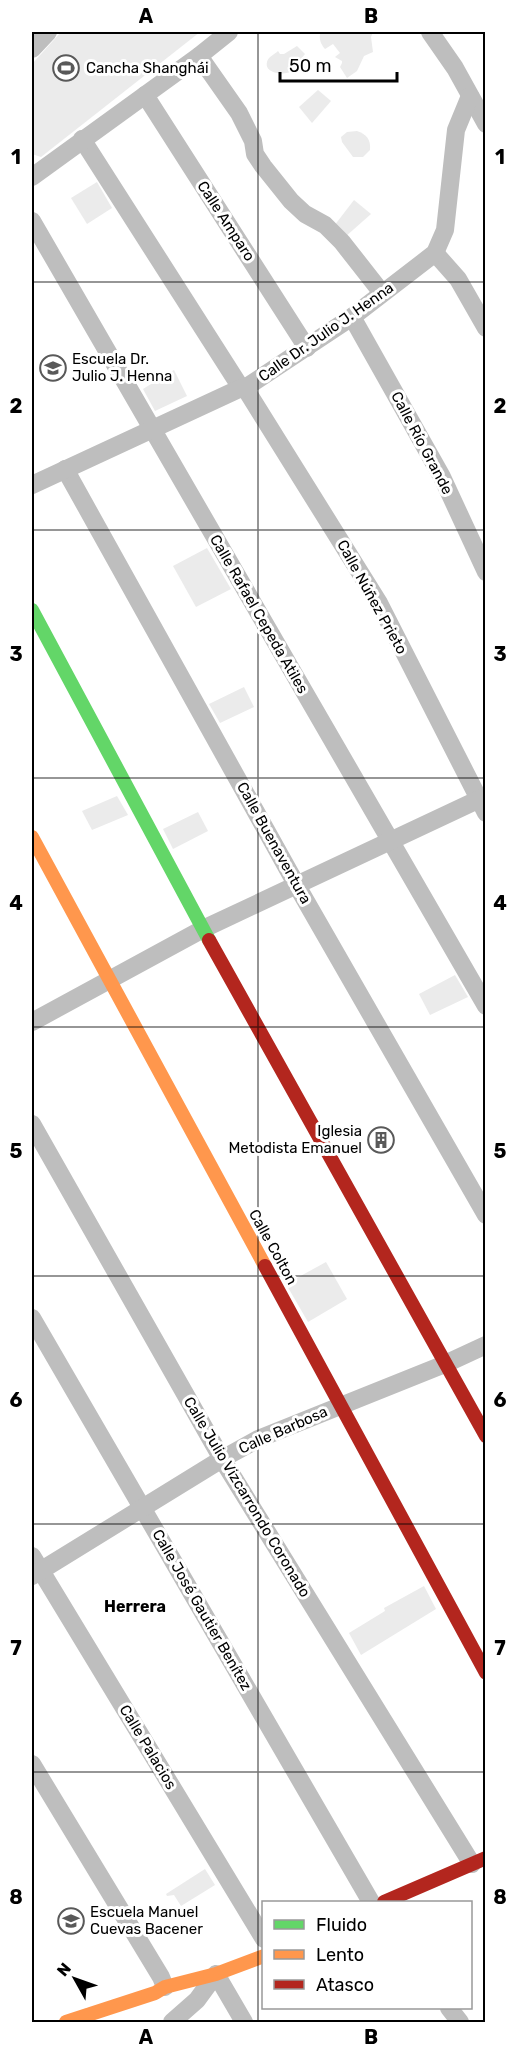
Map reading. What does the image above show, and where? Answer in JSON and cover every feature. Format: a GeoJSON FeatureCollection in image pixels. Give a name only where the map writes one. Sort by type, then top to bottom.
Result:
{"type":"FeatureCollection","features":[{"type":"Feature","properties":{"kind":"street"},"geometry":{"type":"LineString","coordinates":[[32,49],[48,32]]}},
{"type":"Feature","properties":{"kind":"street"},"geometry":{"type":"LineString","coordinates":[[32,177],[229,32]]}},
{"type":"Feature","properties":{"kind":"street"},"geometry":{"type":"LineString","coordinates":[[430,32],[455,68],[486,124]]}},
{"type":"Feature","properties":{"kind":"street"},"geometry":{"type":"LineString","coordinates":[[199,56],[239,113],[253,141],[255,154],[263,166],[291,201],[305,214],[325,225],[342,242],[382,293]]}},
{"type":"Feature","properties":{"kind":"street","name":"Calle Amparo"},"geometry":{"type":"LineString","coordinates":[[146,95],[307,348]]}},
{"type":"Feature","properties":{"kind":"street"},"geometry":{"type":"LineString","coordinates":[[470,96],[456,130],[445,230],[435,253],[458,279],[486,328]]}},
{"type":"Feature","properties":{"kind":"street","name":"Calle Núñez Prieto"},"geometry":{"type":"LineString","coordinates":[[82,140],[379,603],[483,803]]}},
{"type":"Feature","properties":{"kind":"street","name":"Calle Rafael Cepeda Atiles"},"geometry":{"type":"LineString","coordinates":[[32,221],[486,1006]]}},
{"type":"Feature","properties":{"kind":"street","name":"Calle Dr. Julio J. Henna"},"geometry":{"type":"LineString","coordinates":[[32,485],[243,388],[352,317],[435,253]]}},
{"type":"Feature","properties":{"kind":"street","name":"Calle Río Grande"},"geometry":{"type":"LineString","coordinates":[[352,317],[442,477],[486,572]]}},
{"type":"Feature","properties":{"kind":"street","name":"Calle Buenaventura"},"geometry":{"type":"LineString","coordinates":[[65,469],[296,884],[486,1215]]}},
{"type":"Feature","properties":{"kind":"street"},"geometry":{"type":"LineString","coordinates":[[32,610],[203,929],[486,1436]]}},
{"type":"Feature","properties":{"kind":"street"},"geometry":{"type":"LineString","coordinates":[[32,1022],[203,929],[390,840],[483,803]]}},
{"type":"Feature","properties":{"kind":"street","name":"Calle Colton"},"geometry":{"type":"LineString","coordinates":[[32,837],[486,1673]]}},
{"type":"Feature","properties":{"kind":"street","name":"Calle Julio Vizcarrondo Coronado"},"geometry":{"type":"LineString","coordinates":[[32,1124],[222,1459],[479,1861]]}},
{"type":"Feature","properties":{"kind":"street","name":"Calle José Gautier Benítez"},"geometry":{"type":"LineString","coordinates":[[32,1318],[370,1901]]}},
{"type":"Feature","properties":{"kind":"street","name":"Calle Barbosa"},"geometry":{"type":"LineString","coordinates":[[35,1568],[143,1508],[258,1439],[446,1364],[486,1345]]}},
{"type":"Feature","properties":{"kind":"street","name":"Calle Palacios"},"geometry":{"type":"LineString","coordinates":[[35,1568],[262,1936]]}},
{"type":"Feature","properties":{"kind":"street"},"geometry":{"type":"LineString","coordinates":[[32,1764],[165,1987]]}},
{"type":"Feature","properties":{"kind":"street"},"geometry":{"type":"LineString","coordinates":[[386,1901],[479,1861]]}},
{"type":"Feature","properties":{"kind":"street"},"geometry":{"type":"LineString","coordinates":[[66,2022],[156,1993],[165,1987],[216,1974],[262,1957]]}},
{"type":"Feature","properties":{"kind":"street"},"geometry":{"type":"LineString","coordinates":[[172,2022],[197,2000],[216,1974]]}},
{"type":"Feature","properties":{"kind":"street"},"geometry":{"type":"LineString","coordinates":[[216,1974],[244,2022]]}},
{"type":"Feature","properties":{"kind":"street"},"geometry":{"type":"LineString","coordinates":[[450,2009],[460,2022]]}},
{"type":"Feature","properties":{"kind":"shaded area"},"geometry":{"type":"Polygon","coordinates":[[[61,32],[200,32],[41,157],[32,154],[32,64],[61,32]]]}},
{"type":"Feature","properties":{"kind":"shaded area"},"geometry":{"type":"Polygon","coordinates":[[[321,32],[373,32],[371,37],[373,52],[364,56],[357,71],[347,78],[340,67],[342,61],[335,57],[340,53],[333,44],[325,49],[320,41],[321,32]]]}},
{"type":"Feature","properties":{"kind":"shaded area"},"geometry":{"type":"Polygon","coordinates":[[[297,46],[305,54],[290,72],[280,73],[269,69],[267,62],[278,51],[284,54],[297,46]]]}},
{"type":"Feature","properties":{"kind":"shaded area"},"geometry":{"type":"Polygon","coordinates":[[[318,90],[331,101],[312,123],[299,107],[318,90]]]}},
{"type":"Feature","properties":{"kind":"shaded area"},"geometry":{"type":"Polygon","coordinates":[[[357,131],[365,135],[370,143],[370,150],[363,157],[353,157],[342,142],[341,137],[347,132],[357,131]]]}},
{"type":"Feature","properties":{"kind":"shaded area"},"geometry":{"type":"Polygon","coordinates":[[[97,182],[112,208],[87,224],[71,198],[97,182]]]}},
{"type":"Feature","properties":{"kind":"shaded area"},"geometry":{"type":"Polygon","coordinates":[[[354,200],[371,214],[345,237],[334,226],[354,200]]]}},
{"type":"Feature","properties":{"kind":"shaded area"},"geometry":{"type":"Polygon","coordinates":[[[174,370],[187,396],[155,411],[143,389],[174,370]]]}},
{"type":"Feature","properties":{"kind":"shaded area"},"geometry":{"type":"Polygon","coordinates":[[[207,548],[231,589],[196,607],[173,566],[207,548]]]}},
{"type":"Feature","properties":{"kind":"shaded area"},"geometry":{"type":"Polygon","coordinates":[[[244,687],[254,707],[220,723],[209,704],[244,687]]]}},
{"type":"Feature","properties":{"kind":"shaded area"},"geometry":{"type":"Polygon","coordinates":[[[117,796],[128,815],[92,830],[82,811],[117,796]]]}},
{"type":"Feature","properties":{"kind":"shaded area"},"geometry":{"type":"Polygon","coordinates":[[[198,812],[208,831],[173,849],[163,829],[198,812]]]}},
{"type":"Feature","properties":{"kind":"shaded area"},"geometry":{"type":"Polygon","coordinates":[[[455,975],[468,997],[430,1015],[419,994],[455,975]]]}},
{"type":"Feature","properties":{"kind":"shaded area"},"geometry":{"type":"Polygon","coordinates":[[[326,1262],[347,1299],[308,1322],[286,1284],[326,1262]]]}},
{"type":"Feature","properties":{"kind":"shaded area"},"geometry":{"type":"Polygon","coordinates":[[[424,1586],[436,1609],[361,1655],[349,1633],[385,1611],[384,1608],[424,1586]]]}},
{"type":"Feature","properties":{"kind":"shaded area"},"geometry":{"type":"Polygon","coordinates":[[[205,1869],[215,1885],[181,1906],[174,1895],[167,1896],[166,1894],[205,1869]]]}},
{"type":"Feature","properties":{"kind":"traffic: fast"},"geometry":{"type":"LineString","coordinates":[[32,610],[209,940]]}},
{"type":"Feature","properties":{"kind":"traffic: slow"},"geometry":{"type":"LineString","coordinates":[[32,837],[265,1266]]}},
{"type":"Feature","properties":{"kind":"traffic: slow"},"geometry":{"type":"LineString","coordinates":[[66,2022],[155,1993],[165,1987],[216,1974],[262,1957]]}},
{"type":"Feature","properties":{"kind":"traffic: jam"},"geometry":{"type":"LineString","coordinates":[[209,940],[486,1436]]}},
{"type":"Feature","properties":{"kind":"traffic: jam"},"geometry":{"type":"LineString","coordinates":[[265,1266],[486,1673]]}},
{"type":"Feature","properties":{"kind":"traffic: jam"},"geometry":{"type":"LineString","coordinates":[[386,1901],[486,1858]]}},
{"type":"Feature","properties":{"kind":"place","name":"Cancha Shanghái"},"geometry":{"type":"Point","coordinates":[66,68]}},
{"type":"Feature","properties":{"kind":"place","name":"Escuela Dr. Julio J. Henna"},"geometry":{"type":"Point","coordinates":[53,368]}},
{"type":"Feature","properties":{"kind":"place","name":"Iglesia Metodista Emanuel"},"geometry":{"type":"Point","coordinates":[381,1140]}},
{"type":"Feature","properties":{"kind":"place","name":"Escuela Manuel Cuevas Bacener"},"geometry":{"type":"Point","coordinates":[71,1921]}},
{"type":"Feature","properties":{"kind":"district","name":"Herrera"},"geometry":{"type":"Point","coordinates":[135,1606]}}]}
